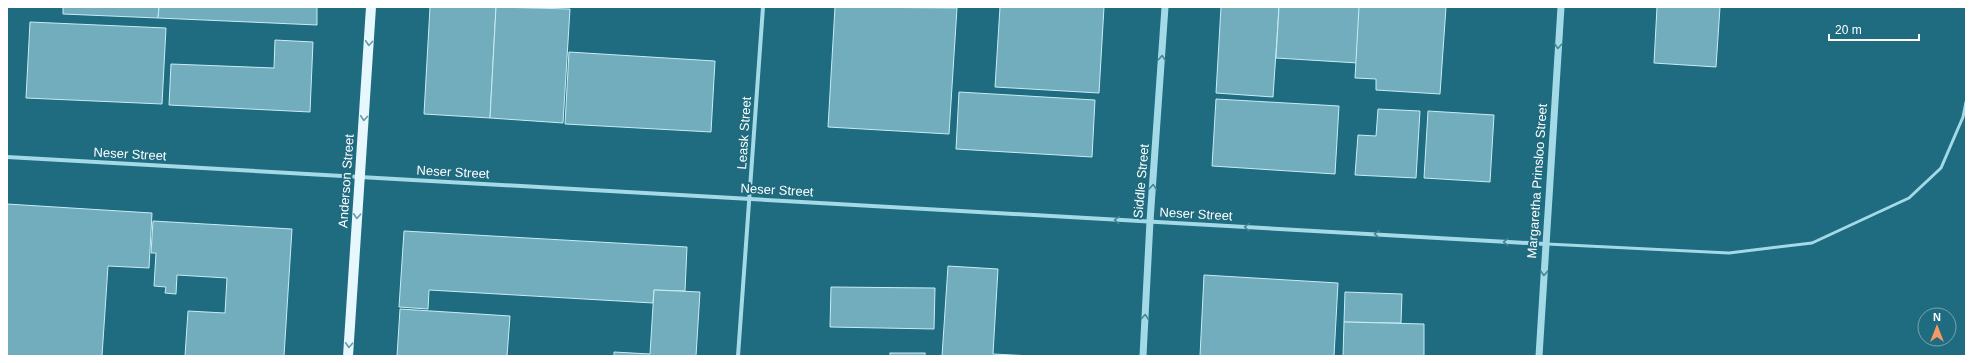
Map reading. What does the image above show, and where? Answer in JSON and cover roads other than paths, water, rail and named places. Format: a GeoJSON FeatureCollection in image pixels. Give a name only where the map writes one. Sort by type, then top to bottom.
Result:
{"type":"FeatureCollection","features":[{"type":"Feature","properties":{"kind":"main road","name":"Anderson Street"},"geometry":{"type":"LineString","coordinates":[[348,356],[371,7]]}},
{"type":"Feature","properties":{"kind":"street","name":"Leask Street"},"geometry":{"type":"LineString","coordinates":[[738,356],[763,7]]}},
{"type":"Feature","properties":{"kind":"street","name":"Siddle Street"},"geometry":{"type":"LineString","coordinates":[[1143,356],[1150,221],[1165,7]]}},
{"type":"Feature","properties":{"kind":"street","name":"Margaretha Prinsloo Street"},"geometry":{"type":"LineString","coordinates":[[1539,356],[1560,7]]}},
{"type":"Feature","properties":{"kind":"street","name":"Neser Street"},"geometry":{"type":"LineString","coordinates":[[7,157],[1545,244]]}},
{"type":"Feature","properties":{"kind":"lane"},"geometry":{"type":"LineString","coordinates":[[1545,244],[1729,253],[1812,243],[1909,198],[1940,168],[1963,117],[1966,102]]}}]}
